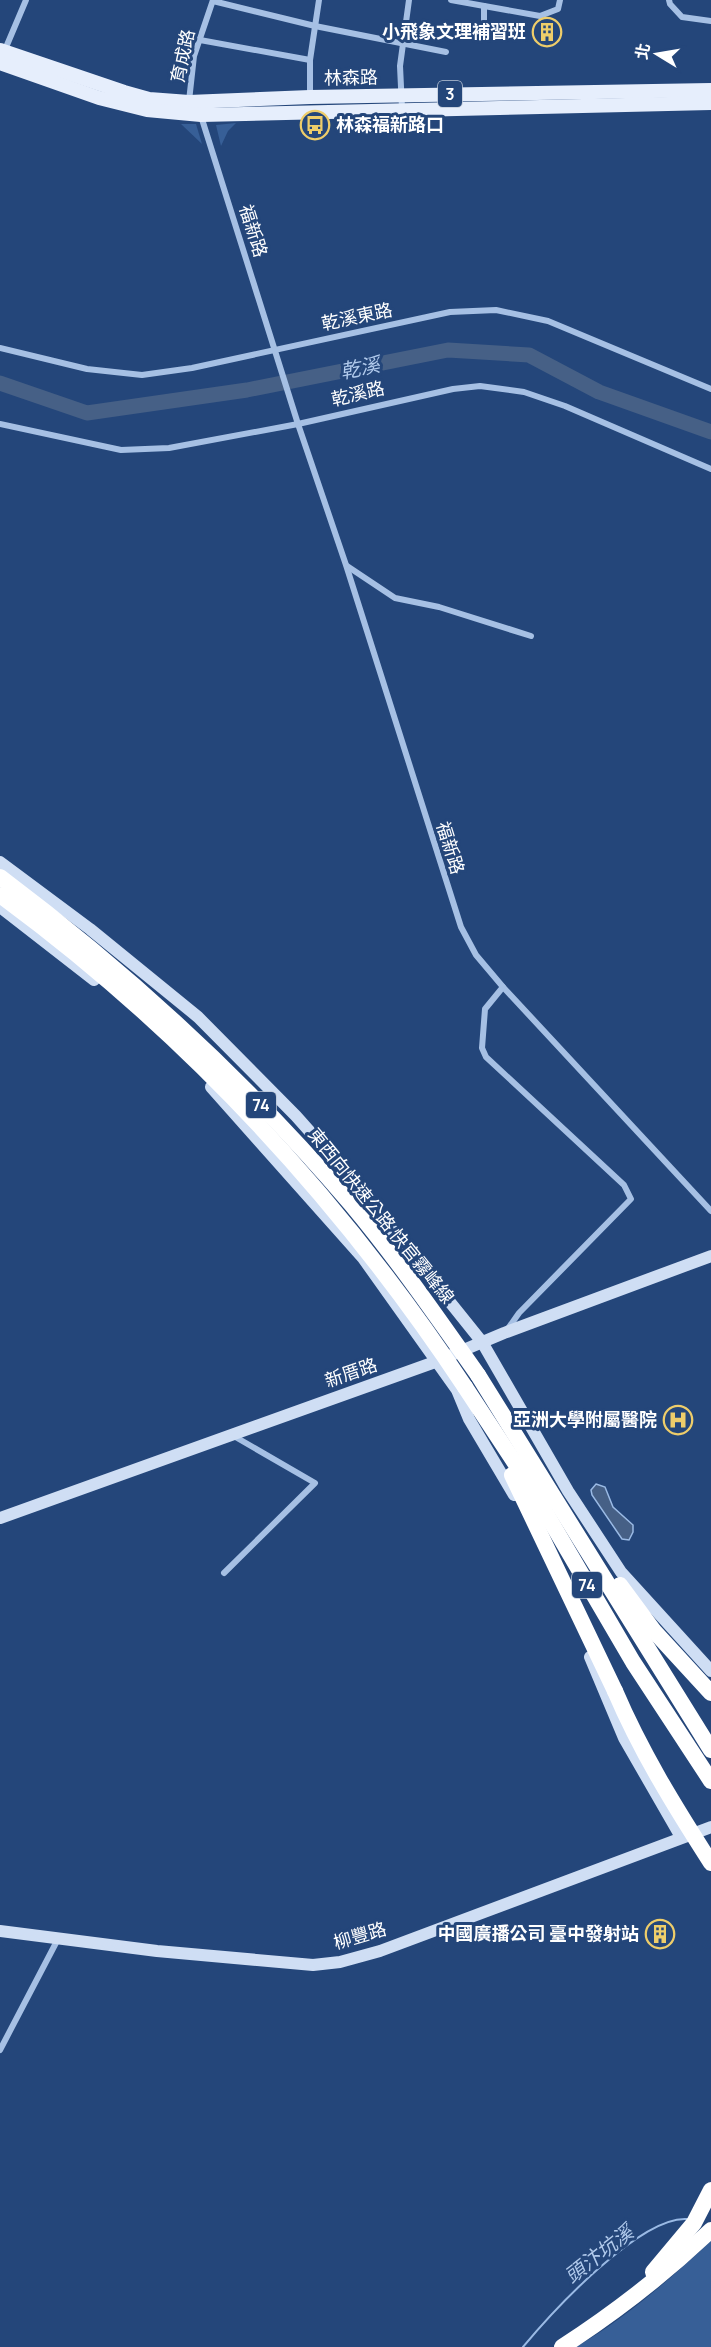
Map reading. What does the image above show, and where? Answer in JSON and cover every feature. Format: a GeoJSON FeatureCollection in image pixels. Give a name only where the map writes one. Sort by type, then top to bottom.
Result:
{"type":"FeatureCollection","features":[{"type":"Feature","properties":{"kind":"highway","name":"東西向快速公路 快官霧峰線"},"geometry":{"type":"LineString","coordinates":[[0,877],[133,982],[246,1089],[351,1205],[410,1279],[478,1375]]}},
{"type":"Feature","properties":{"kind":"highway","name":"東西向快速公路 快官霧峰線"},"geometry":{"type":"LineString","coordinates":[[0,895],[58,939],[162,1027],[259,1124],[377,1262],[465,1387]]}},
{"type":"Feature","properties":{"kind":"highway"},"geometry":{"type":"LineString","coordinates":[[478,1375],[517,1429],[564,1505],[628,1597],[711,1699]]}},
{"type":"Feature","properties":{"kind":"highway","name":"74"},"geometry":{"type":"LineString","coordinates":[[478,1375],[711,1750]]}},
{"type":"Feature","properties":{"kind":"highway"},"geometry":{"type":"LineString","coordinates":[[465,1387],[471,1409],[508,1468],[634,1735],[666,1792],[711,1863]]}},
{"type":"Feature","properties":{"kind":"highway","name":"74"},"geometry":{"type":"LineString","coordinates":[[465,1387],[530,1486],[638,1670],[711,1781]]}},
{"type":"Feature","properties":{"kind":"highway"},"geometry":{"type":"LineString","coordinates":[[695,1678],[711,1693]]}},
{"type":"Feature","properties":{"kind":"highway"},"geometry":{"type":"LineString","coordinates":[[615,1691],[657,1765],[711,1845]]}},
{"type":"Feature","properties":{"kind":"highway"},"geometry":{"type":"LineString","coordinates":[[612,2314],[680,2241],[694,2223],[711,2190]]}},
{"type":"Feature","properties":{"kind":"highway"},"geometry":{"type":"LineString","coordinates":[[562,2347],[612,2314],[671,2269],[711,2230]]}},
{"type":"Feature","properties":{"kind":"main road","name":"林森路"},"geometry":{"type":"LineString","coordinates":[[1,56],[149,99],[189,102],[310,97],[401,102],[711,103]]}},
{"type":"Feature","properties":{"kind":"main road","name":"林森路"},"geometry":{"type":"LineString","coordinates":[[1,56],[99,98],[147,110],[201,115],[401,102],[711,90]]}},
{"type":"Feature","properties":{"kind":"street"},"geometry":{"type":"LineString","coordinates":[[1,56],[26,0]]}},
{"type":"Feature","properties":{"kind":"street"},"geometry":{"type":"LineString","coordinates":[[213,0],[315,26],[446,52]]}},
{"type":"Feature","properties":{"kind":"street","name":"育成路"},"geometry":{"type":"LineString","coordinates":[[201,115],[189,102],[194,56],[213,0]]}},
{"type":"Feature","properties":{"kind":"street"},"geometry":{"type":"LineString","coordinates":[[310,97],[310,60],[319,0]]}},
{"type":"Feature","properties":{"kind":"street"},"geometry":{"type":"LineString","coordinates":[[401,102],[402,45],[409,0]]}},
{"type":"Feature","properties":{"kind":"street"},"geometry":{"type":"LineString","coordinates":[[451,0],[540,16],[558,9],[560,0]]}},
{"type":"Feature","properties":{"kind":"street"},"geometry":{"type":"LineString","coordinates":[[508,10],[510,0]]}},
{"type":"Feature","properties":{"kind":"street"},"geometry":{"type":"LineString","coordinates":[[669,0],[682,17],[711,21]]}},
{"type":"Feature","properties":{"kind":"street"},"geometry":{"type":"LineString","coordinates":[[484,6],[484,35]]}},
{"type":"Feature","properties":{"kind":"street"},"geometry":{"type":"LineString","coordinates":[[200,40],[310,60]]}},
{"type":"Feature","properties":{"kind":"street","name":"福新路"},"geometry":{"type":"LineString","coordinates":[[201,115],[295,416],[346,565],[451,903],[476,955],[503,987],[711,1211]]}},
{"type":"Feature","properties":{"kind":"street","name":"乾溪東路"},"geometry":{"type":"LineString","coordinates":[[0,348],[87,369],[142,375],[275,353],[450,312],[496,310],[548,321],[711,389]]}},
{"type":"Feature","properties":{"kind":"street","name":"乾溪路"},"geometry":{"type":"LineString","coordinates":[[0,424],[121,450],[169,448],[298,424],[434,393],[480,386],[524,392],[564,406],[711,469]]}},
{"type":"Feature","properties":{"kind":"street"},"geometry":{"type":"LineString","coordinates":[[346,565],[396,598],[439,608],[531,636]]}},
{"type":"Feature","properties":{"kind":"street"},"geometry":{"type":"LineString","coordinates":[[0,862],[90,929],[198,1017],[296,1116],[344,1170],[482,1342],[568,1491],[621,1572],[711,1671]]}},
{"type":"Feature","properties":{"kind":"street"},"geometry":{"type":"LineString","coordinates":[[0,907],[117,997],[185,1057],[363,1258],[457,1390],[469,1419],[535,1531],[624,1738],[681,1838]]}},
{"type":"Feature","properties":{"kind":"street"},"geometry":{"type":"LineString","coordinates":[[503,987],[485,1009],[482,1048],[486,1057],[624,1185],[631,1199],[519,1313],[504,1332]]}},
{"type":"Feature","properties":{"kind":"street","name":"新厝路"},"geometry":{"type":"LineString","coordinates":[[0,1518],[435,1362],[504,1332],[711,1256]]}},
{"type":"Feature","properties":{"kind":"street"},"geometry":{"type":"LineString","coordinates":[[224,1573],[315,1484],[231,1434]]}},
{"type":"Feature","properties":{"kind":"street","name":"柳豐路"},"geometry":{"type":"LineString","coordinates":[[0,1932],[157,1951],[313,1965],[340,1962],[380,1951],[711,1827]]}},
{"type":"Feature","properties":{"kind":"street"},"geometry":{"type":"LineString","coordinates":[[0,2050],[58,1939]]}},
{"type":"Feature","properties":{"kind":"shaded area"},"geometry":{"type":"Polygon","coordinates":[[[236,123],[228,131],[221,146],[216,125],[236,123]]]}},
{"type":"Feature","properties":{"kind":"shaded area"},"geometry":{"type":"Polygon","coordinates":[[[181,124],[196,124],[202,144],[181,124]]]}},
{"type":"Feature","properties":{"kind":"shaded area"},"geometry":{"type":"Polygon","coordinates":[[[596,1484],[605,1487],[613,1507],[633,1525],[633,1532],[629,1540],[622,1539],[592,1495],[591,1490],[596,1484]]]}},
{"type":"Feature","properties":{"kind":"shaded area"},"geometry":{"type":"Polygon","coordinates":[[[711,2241],[711,2347],[576,2347],[612,2324],[646,2298],[711,2241]]]}},
{"type":"Feature","properties":{"kind":"waterway","name":"乾溪"},"geometry":{"type":"LineString","coordinates":[[0,383],[87,413],[247,390],[448,350],[529,355],[599,392],[711,432]]}},
{"type":"Feature","properties":{"kind":"waterway","name":"頭汴坑溪"},"geometry":{"type":"LineString","coordinates":[[523,2347],[575,2290],[622,2249],[668,2222],[687,2219]]}},
{"type":"Feature","properties":{"kind":"place","name":"小飛象文理補習班"},"geometry":{"type":"Point","coordinates":[547,32]}},
{"type":"Feature","properties":{"kind":"place","name":"林森福新路口"},"geometry":{"type":"Point","coordinates":[315,125]}},
{"type":"Feature","properties":{"kind":"place","name":"亞洲大學附屬醫院"},"geometry":{"type":"Point","coordinates":[678,1420]}},
{"type":"Feature","properties":{"kind":"place","name":"中國廣播公司 臺中發射站"},"geometry":{"type":"Point","coordinates":[660,1934]}}]}
